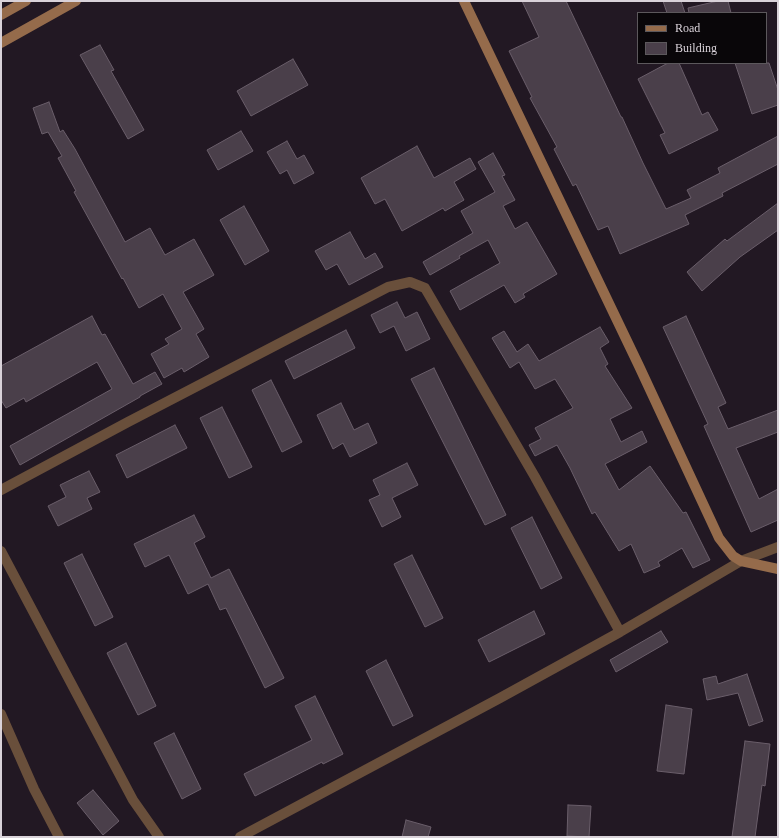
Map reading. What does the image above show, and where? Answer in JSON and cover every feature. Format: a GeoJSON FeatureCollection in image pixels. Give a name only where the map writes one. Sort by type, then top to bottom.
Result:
{"type":"FeatureCollection","features":[{"type":"Feature","properties":{"kind":"street"},"geometry":{"type":"LineString","coordinates":[[1,15],[26,1]]}},
{"type":"Feature","properties":{"kind":"street"},"geometry":{"type":"LineString","coordinates":[[464,1],[639,366],[719,538],[733,556],[741,561],[778,570]]}},
{"type":"Feature","properties":{"kind":"street"},"geometry":{"type":"LineString","coordinates":[[1,43],[72,2]]}},
{"type":"Feature","properties":{"kind":"street"},"geometry":{"type":"LineString","coordinates":[[1,490],[135,418],[388,287],[410,282],[425,288],[535,477],[620,632]]}},
{"type":"Feature","properties":{"kind":"street"},"geometry":{"type":"LineString","coordinates":[[240,837],[620,632],[741,561],[778,547]]}},
{"type":"Feature","properties":{"kind":"street"},"geometry":{"type":"LineString","coordinates":[[1,551],[133,800],[159,837]]}},
{"type":"Feature","properties":{"kind":"street"},"geometry":{"type":"LineString","coordinates":[[1,714],[34,789],[59,837]]}},
{"type":"Feature","properties":{"kind":"building"},"geometry":{"type":"Polygon","coordinates":[[[522,1],[566,1],[666,209],[691,198],[687,190],[720,173],[718,168],[778,136],[778,164],[722,193],[723,196],[685,215],[689,224],[620,254],[608,226],[598,230],[576,184],[573,186],[554,149],[557,147],[530,98],[532,97],[509,51],[539,37],[522,1]]]}},
{"type":"Feature","properties":{"kind":"building"},"geometry":{"type":"Polygon","coordinates":[[[663,1],[681,1],[685,12],[667,12],[663,1]]]}},
{"type":"Feature","properties":{"kind":"building"},"geometry":{"type":"Polygon","coordinates":[[[718,1],[728,1],[731,12],[689,12],[688,8],[718,1]]]}},
{"type":"Feature","properties":{"kind":"building"},"geometry":{"type":"Polygon","coordinates":[[[100,45],[114,70],[111,71],[144,130],[128,139],[80,55],[100,45]]]}},
{"type":"Feature","properties":{"kind":"building"},"geometry":{"type":"Polygon","coordinates":[[[293,59],[308,85],[251,116],[237,91],[293,59]]]}},
{"type":"Feature","properties":{"kind":"building"},"geometry":{"type":"Polygon","coordinates":[[[769,63],[778,90],[778,105],[752,114],[735,64],[769,63]]]}},
{"type":"Feature","properties":{"kind":"building"},"geometry":{"type":"Polygon","coordinates":[[[666,64],[679,64],[702,115],[708,112],[718,130],[669,154],[660,135],[665,133],[638,79],[666,64]]]}},
{"type":"Feature","properties":{"kind":"building"},"geometry":{"type":"Polygon","coordinates":[[[49,102],[60,132],[63,130],[75,149],[125,242],[150,228],[165,255],[194,239],[214,275],[183,292],[204,329],[196,334],[209,357],[184,372],[182,368],[164,378],[151,354],[169,344],[165,339],[182,329],[163,294],[139,308],[123,278],[122,279],[74,192],[76,191],[58,158],[62,156],[48,132],[42,134],[33,108],[49,102]]]}},
{"type":"Feature","properties":{"kind":"building"},"geometry":{"type":"Polygon","coordinates":[[[241,131],[253,151],[218,170],[207,150],[241,131]]]}},
{"type":"Feature","properties":{"kind":"building"},"geometry":{"type":"Polygon","coordinates":[[[287,141],[297,159],[304,155],[314,173],[294,184],[287,170],[280,174],[267,152],[287,141]]]}},
{"type":"Feature","properties":{"kind":"building"},"geometry":{"type":"Polygon","coordinates":[[[417,146],[434,178],[470,158],[476,169],[454,182],[464,200],[445,211],[443,208],[402,231],[385,199],[375,204],[361,178],[417,146]]]}},
{"type":"Feature","properties":{"kind":"building"},"geometry":{"type":"Polygon","coordinates":[[[493,153],[505,175],[502,176],[515,200],[503,206],[515,229],[527,222],[557,274],[523,294],[525,297],[515,303],[504,285],[460,310],[450,291],[500,263],[488,240],[459,256],[460,258],[430,275],[423,262],[473,233],[461,211],[495,192],[478,162],[493,153]]]}},
{"type":"Feature","properties":{"kind":"building"},"geometry":{"type":"Polygon","coordinates":[[[778,203],[778,230],[740,257],[702,291],[687,272],[725,239],[727,241],[778,203]]]}},
{"type":"Feature","properties":{"kind":"building"},"geometry":{"type":"Polygon","coordinates":[[[244,206],[269,251],[245,265],[220,220],[244,206]]]}},
{"type":"Feature","properties":{"kind":"building"},"geometry":{"type":"Polygon","coordinates":[[[350,232],[365,259],[375,253],[383,267],[349,285],[337,264],[326,270],[315,251],[350,232]]]}},
{"type":"Feature","properties":{"kind":"building"},"geometry":{"type":"Polygon","coordinates":[[[397,302],[405,318],[417,312],[430,339],[406,351],[394,326],[380,333],[371,315],[397,302]]]}},
{"type":"Feature","properties":{"kind":"building"},"geometry":{"type":"Polygon","coordinates":[[[92,316],[102,335],[105,334],[133,384],[155,372],[162,384],[20,465],[10,446],[112,389],[97,362],[26,402],[24,398],[6,408],[1,400],[1,366],[92,316]]]}},
{"type":"Feature","properties":{"kind":"building"},"geometry":{"type":"Polygon","coordinates":[[[686,316],[726,403],[718,407],[728,429],[778,410],[778,432],[736,448],[759,499],[778,489],[778,520],[751,532],[704,426],[708,424],[663,327],[686,316]]]}},
{"type":"Feature","properties":{"kind":"building"},"geometry":{"type":"Polygon","coordinates":[[[600,327],[609,342],[600,348],[608,364],[605,366],[632,408],[610,419],[621,442],[642,431],[647,442],[605,464],[619,490],[650,466],[683,513],[686,512],[710,560],[693,568],[682,548],[658,562],[660,566],[644,573],[631,544],[619,551],[595,512],[592,514],[557,445],[535,456],[529,445],[541,439],[535,428],[573,408],[555,379],[535,389],[519,362],[510,368],[492,338],[504,331],[517,352],[528,344],[539,361],[600,327]]]}},
{"type":"Feature","properties":{"kind":"building"},"geometry":{"type":"Polygon","coordinates":[[[346,330],[355,348],[294,379],[285,361],[346,330]]]}},
{"type":"Feature","properties":{"kind":"building"},"geometry":{"type":"Polygon","coordinates":[[[434,368],[506,515],[485,525],[411,379],[434,368]]]}},
{"type":"Feature","properties":{"kind":"building"},"geometry":{"type":"Polygon","coordinates":[[[271,380],[302,442],[282,452],[252,390],[271,380]]]}},
{"type":"Feature","properties":{"kind":"building"},"geometry":{"type":"Polygon","coordinates":[[[341,403],[354,430],[368,423],[377,443],[350,457],[343,443],[333,449],[317,415],[341,403]]]}},
{"type":"Feature","properties":{"kind":"building"},"geometry":{"type":"Polygon","coordinates":[[[222,407],[252,467],[229,478],[200,418],[222,407]]]}},
{"type":"Feature","properties":{"kind":"building"},"geometry":{"type":"Polygon","coordinates":[[[175,425],[187,448],[127,478],[116,455],[175,425]]]}},
{"type":"Feature","properties":{"kind":"building"},"geometry":{"type":"Polygon","coordinates":[[[407,463],[418,485],[392,498],[401,517],[382,527],[369,500],[380,495],[373,480],[407,463]]]}},
{"type":"Feature","properties":{"kind":"building"},"geometry":{"type":"Polygon","coordinates":[[[89,471],[100,492],[87,498],[92,509],[58,526],[48,506],[66,497],[60,485],[89,471]]]}},
{"type":"Feature","properties":{"kind":"building"},"geometry":{"type":"Polygon","coordinates":[[[194,515],[205,537],[194,543],[211,578],[229,569],[284,678],[265,688],[226,608],[220,610],[208,584],[188,594],[169,555],[145,567],[134,544],[194,515]]]}},
{"type":"Feature","properties":{"kind":"building"},"geometry":{"type":"Polygon","coordinates":[[[532,517],[562,578],[541,589],[511,528],[532,517]]]}},
{"type":"Feature","properties":{"kind":"building"},"geometry":{"type":"Polygon","coordinates":[[[82,554],[113,617],[95,626],[64,563],[82,554]]]}},
{"type":"Feature","properties":{"kind":"building"},"geometry":{"type":"Polygon","coordinates":[[[412,555],[443,618],[425,627],[394,564],[412,555]]]}},
{"type":"Feature","properties":{"kind":"building"},"geometry":{"type":"Polygon","coordinates":[[[534,611],[545,634],[489,662],[478,640],[534,611]]]}},
{"type":"Feature","properties":{"kind":"building"},"geometry":{"type":"Polygon","coordinates":[[[661,631],[668,642],[616,672],[610,660],[661,631]]]}},
{"type":"Feature","properties":{"kind":"building"},"geometry":{"type":"Polygon","coordinates":[[[126,643],[156,706],[138,715],[107,653],[126,643]]]}},
{"type":"Feature","properties":{"kind":"building"},"geometry":{"type":"Polygon","coordinates":[[[386,660],[413,716],[393,726],[366,671],[386,660]]]}},
{"type":"Feature","properties":{"kind":"building"},"geometry":{"type":"Polygon","coordinates":[[[747,674],[763,721],[749,726],[738,693],[707,700],[703,679],[716,676],[718,684],[747,674]]]}},
{"type":"Feature","properties":{"kind":"building"},"geometry":{"type":"Polygon","coordinates":[[[315,696],[343,754],[323,764],[322,762],[255,796],[244,774],[312,740],[295,706],[315,696]]]}},
{"type":"Feature","properties":{"kind":"building"},"geometry":{"type":"Polygon","coordinates":[[[666,705],[692,709],[684,774],[657,771],[666,705]]]}},
{"type":"Feature","properties":{"kind":"building"},"geometry":{"type":"Polygon","coordinates":[[[174,733],[201,789],[182,799],[154,743],[174,733]]]}},
{"type":"Feature","properties":{"kind":"building"},"geometry":{"type":"Polygon","coordinates":[[[745,741],[770,744],[765,786],[762,785],[755,837],[732,837],[745,741]]]}},
{"type":"Feature","properties":{"kind":"building"},"geometry":{"type":"Polygon","coordinates":[[[93,790],[119,821],[103,835],[77,803],[93,790]]]}},
{"type":"Feature","properties":{"kind":"building"},"geometry":{"type":"Polygon","coordinates":[[[568,805],[591,806],[589,837],[567,836],[568,805]]]}},
{"type":"Feature","properties":{"kind":"building"},"geometry":{"type":"Polygon","coordinates":[[[406,820],[431,827],[428,837],[402,837],[406,820]]]}}]}
